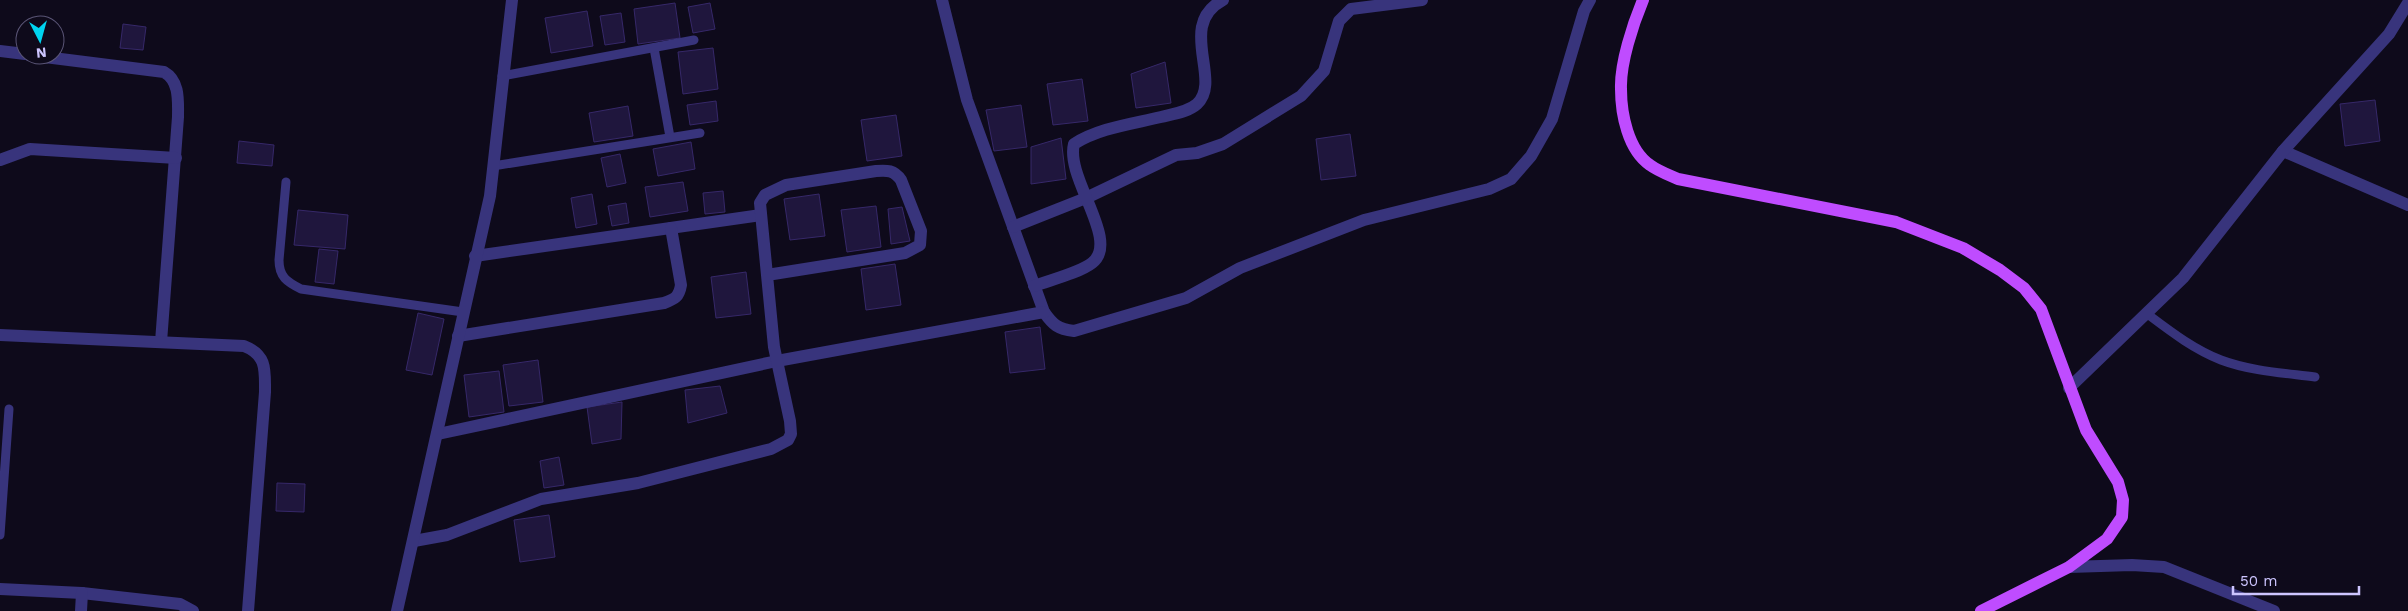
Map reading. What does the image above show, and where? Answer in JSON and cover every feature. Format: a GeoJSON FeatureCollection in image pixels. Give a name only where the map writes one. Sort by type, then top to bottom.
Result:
{"type":"FeatureCollection","features":[{"type":"Feature","properties":{"kind":"main road"},"geometry":{"type":"LineString","coordinates":[[1643,0],[1636,16],[1620,88],[1625,125],[1636,148],[1649,165],[1678,179],[1896,222],[1963,248],[2000,270],[2024,288],[2041,309],[2086,430],[2118,482],[2123,500],[2122,517],[2107,539],[2068,567],[1981,611]]}},
{"type":"Feature","properties":{"kind":"street"},"geometry":{"type":"LineString","coordinates":[[397,611],[438,434],[475,256],[490,196],[512,0]]}},
{"type":"Feature","properties":{"kind":"street"},"geometry":{"type":"LineString","coordinates":[[942,0],[967,100],[1044,312],[1053,325],[1061,330],[1074,331],[1186,298],[1240,268],[1364,220],[1489,189],[1511,179],[1531,156],[1552,119],[1584,11],[1590,0]]}},
{"type":"Feature","properties":{"kind":"street"},"geometry":{"type":"LineString","coordinates":[[1034,286],[1090,265],[1098,258],[1100,251],[1099,232],[1073,166],[1071,154],[1074,144],[1102,132],[1181,112],[1198,102],[1203,94],[1205,77],[1201,28],[1204,16],[1209,9],[1223,0]]}},
{"type":"Feature","properties":{"kind":"street"},"geometry":{"type":"LineString","coordinates":[[1013,227],[1086,198],[1176,155],[1197,153],[1223,144],[1301,96],[1324,71],[1339,22],[1351,9],[1422,0]]}},
{"type":"Feature","properties":{"kind":"street"},"geometry":{"type":"LineString","coordinates":[[2069,388],[2182,278],[2283,151],[2389,34],[2408,3]]}},
{"type":"Feature","properties":{"kind":"street"},"geometry":{"type":"LineString","coordinates":[[0,51],[15,53]]}},
{"type":"Feature","properties":{"kind":"street"},"geometry":{"type":"LineString","coordinates":[[65,59],[164,72],[171,76],[176,83],[178,99],[176,158],[161,342]]}},
{"type":"Feature","properties":{"kind":"street"},"geometry":{"type":"LineString","coordinates":[[0,160],[30,149],[176,158]]}},
{"type":"Feature","properties":{"kind":"street"},"geometry":{"type":"LineString","coordinates":[[2283,151],[2408,205]]}},
{"type":"Feature","properties":{"kind":"street"},"geometry":{"type":"LineString","coordinates":[[414,541],[447,535],[542,499],[638,483],[771,449],[788,440],[791,434],[777,361],[767,275],[760,203],[765,195],[786,185],[889,170],[901,180],[917,216],[922,239],[920,245],[905,253],[767,275]]}},
{"type":"Feature","properties":{"kind":"street"},"geometry":{"type":"LineString","coordinates":[[475,256],[761,215]]}},
{"type":"Feature","properties":{"kind":"street"},"geometry":{"type":"LineString","coordinates":[[458,336],[675,300],[680,294],[681,286],[671,228]]}},
{"type":"Feature","properties":{"kind":"street"},"geometry":{"type":"LineString","coordinates":[[438,434],[777,361],[1044,312]]}},
{"type":"Feature","properties":{"kind":"street"},"geometry":{"type":"LineString","coordinates":[[0,335],[244,346],[255,351],[263,361],[265,392],[248,611]]}},
{"type":"Feature","properties":{"kind":"street"},"geometry":{"type":"LineString","coordinates":[[2068,567],[2132,565],[2164,567],[2274,611]]}},
{"type":"Feature","properties":{"kind":"street"},"geometry":{"type":"LineString","coordinates":[[0,589],[82,593],[180,604],[193,611]]}},
{"type":"Feature","properties":{"kind":"street"},"geometry":{"type":"LineString","coordinates":[[81,611],[82,593]]}},
{"type":"Feature","properties":{"kind":"lane"},"geometry":{"type":"LineString","coordinates":[[502,76],[694,40]]}},
{"type":"Feature","properties":{"kind":"lane"},"geometry":{"type":"LineString","coordinates":[[654,48],[670,137]]}},
{"type":"Feature","properties":{"kind":"lane"},"geometry":{"type":"LineString","coordinates":[[493,166],[700,133]]}},
{"type":"Feature","properties":{"kind":"lane"},"geometry":{"type":"LineString","coordinates":[[286,182],[279,270],[283,278],[301,288],[463,312]]}},
{"type":"Feature","properties":{"kind":"lane"},"geometry":{"type":"LineString","coordinates":[[2146,313],[2182,340],[2221,360],[2269,371],[2315,377]]}},
{"type":"Feature","properties":{"kind":"lane"},"geometry":{"type":"LineString","coordinates":[[0,535],[9,410]]}},
{"type":"Feature","properties":{"kind":"building"},"geometry":{"type":"Polygon","coordinates":[[[675,3],[680,38],[638,44],[634,9],[675,3]]]}},
{"type":"Feature","properties":{"kind":"building"},"geometry":{"type":"Polygon","coordinates":[[[710,3],[715,29],[693,33],[688,7],[710,3]]]}},
{"type":"Feature","properties":{"kind":"building"},"geometry":{"type":"Polygon","coordinates":[[[587,11],[593,46],[551,53],[545,18],[587,11]]]}},
{"type":"Feature","properties":{"kind":"building"},"geometry":{"type":"Polygon","coordinates":[[[621,13],[625,42],[605,45],[600,16],[621,13]]]}},
{"type":"Feature","properties":{"kind":"building"},"geometry":{"type":"Polygon","coordinates":[[[123,24],[146,27],[143,50],[120,48],[123,24]]]}},
{"type":"Feature","properties":{"kind":"building"},"geometry":{"type":"Polygon","coordinates":[[[713,48],[718,89],[683,94],[678,52],[713,48]]]}},
{"type":"Feature","properties":{"kind":"building"},"geometry":{"type":"Polygon","coordinates":[[[1165,62],[1171,103],[1136,108],[1131,74],[1165,62]]]}},
{"type":"Feature","properties":{"kind":"building"},"geometry":{"type":"Polygon","coordinates":[[[1082,79],[1088,121],[1053,125],[1047,84],[1082,79]]]}},
{"type":"Feature","properties":{"kind":"building"},"geometry":{"type":"Polygon","coordinates":[[[2375,100],[2380,141],[2345,146],[2340,104],[2375,100]]]}},
{"type":"Feature","properties":{"kind":"building"},"geometry":{"type":"Polygon","coordinates":[[[716,101],[718,121],[690,125],[687,105],[716,101]]]}},
{"type":"Feature","properties":{"kind":"building"},"geometry":{"type":"Polygon","coordinates":[[[1021,105],[1027,147],[994,151],[986,110],[1021,105]]]}},
{"type":"Feature","properties":{"kind":"building"},"geometry":{"type":"Polygon","coordinates":[[[628,106],[633,136],[594,142],[589,113],[628,106]]]}},
{"type":"Feature","properties":{"kind":"building"},"geometry":{"type":"Polygon","coordinates":[[[896,115],[902,156],[867,161],[861,120],[896,115]]]}},
{"type":"Feature","properties":{"kind":"building"},"geometry":{"type":"Polygon","coordinates":[[[1350,134],[1356,176],[1321,180],[1316,139],[1350,134]]]}},
{"type":"Feature","properties":{"kind":"building"},"geometry":{"type":"Polygon","coordinates":[[[1061,138],[1066,179],[1031,184],[1031,147],[1061,138]]]}},
{"type":"Feature","properties":{"kind":"building"},"geometry":{"type":"Polygon","coordinates":[[[239,141],[274,145],[272,166],[237,163],[239,141]]]}},
{"type":"Feature","properties":{"kind":"building"},"geometry":{"type":"Polygon","coordinates":[[[691,142],[695,169],[658,176],[653,149],[691,142]]]}},
{"type":"Feature","properties":{"kind":"building"},"geometry":{"type":"Polygon","coordinates":[[[620,154],[626,183],[607,187],[601,158],[620,154]]]}},
{"type":"Feature","properties":{"kind":"building"},"geometry":{"type":"Polygon","coordinates":[[[683,182],[688,211],[650,217],[645,187],[683,182]]]}},
{"type":"Feature","properties":{"kind":"building"},"geometry":{"type":"Polygon","coordinates":[[[723,191],[725,212],[705,214],[703,193],[723,191]]]}},
{"type":"Feature","properties":{"kind":"building"},"geometry":{"type":"Polygon","coordinates":[[[592,194],[597,224],[576,228],[571,198],[592,194]]]}},
{"type":"Feature","properties":{"kind":"building"},"geometry":{"type":"Polygon","coordinates":[[[819,194],[825,236],[790,240],[784,199],[819,194]]]}},
{"type":"Feature","properties":{"kind":"building"},"geometry":{"type":"Polygon","coordinates":[[[626,203],[629,223],[612,226],[608,206],[626,203]]]}},
{"type":"Feature","properties":{"kind":"building"},"geometry":{"type":"Polygon","coordinates":[[[876,206],[881,247],[847,252],[841,210],[876,206]]]}},
{"type":"Feature","properties":{"kind":"building"},"geometry":{"type":"Polygon","coordinates":[[[902,207],[910,241],[891,244],[888,209],[902,207]]]}},
{"type":"Feature","properties":{"kind":"building"},"geometry":{"type":"Polygon","coordinates":[[[298,210],[348,215],[345,249],[294,245],[298,210]]]}},
{"type":"Feature","properties":{"kind":"building"},"geometry":{"type":"Polygon","coordinates":[[[319,249],[338,251],[334,284],[315,282],[319,249]]]}},
{"type":"Feature","properties":{"kind":"building"},"geometry":{"type":"Polygon","coordinates":[[[895,264],[901,305],[866,310],[861,269],[895,264]]]}},
{"type":"Feature","properties":{"kind":"building"},"geometry":{"type":"Polygon","coordinates":[[[746,272],[751,314],[716,318],[711,277],[746,272]]]}},
{"type":"Feature","properties":{"kind":"building"},"geometry":{"type":"Polygon","coordinates":[[[418,313],[444,319],[432,375],[406,370],[418,313]]]}},
{"type":"Feature","properties":{"kind":"building"},"geometry":{"type":"Polygon","coordinates":[[[1040,327],[1045,369],[1010,373],[1005,332],[1040,327]]]}},
{"type":"Feature","properties":{"kind":"building"},"geometry":{"type":"Polygon","coordinates":[[[538,360],[543,402],[509,406],[503,365],[538,360]]]}},
{"type":"Feature","properties":{"kind":"building"},"geometry":{"type":"Polygon","coordinates":[[[499,371],[504,412],[469,417],[464,375],[499,371]]]}},
{"type":"Feature","properties":{"kind":"building"},"geometry":{"type":"Polygon","coordinates":[[[720,386],[727,413],[688,423],[685,390],[720,386]]]}},
{"type":"Feature","properties":{"kind":"building"},"geometry":{"type":"Polygon","coordinates":[[[622,402],[621,439],[592,444],[587,407],[622,402]]]}},
{"type":"Feature","properties":{"kind":"building"},"geometry":{"type":"Polygon","coordinates":[[[559,457],[564,485],[544,488],[540,461],[559,457]]]}},
{"type":"Feature","properties":{"kind":"building"},"geometry":{"type":"Polygon","coordinates":[[[277,483],[305,484],[304,512],[276,511],[277,483]]]}},
{"type":"Feature","properties":{"kind":"building"},"geometry":{"type":"Polygon","coordinates":[[[549,515],[555,557],[520,562],[514,520],[549,515]]]}}]}
